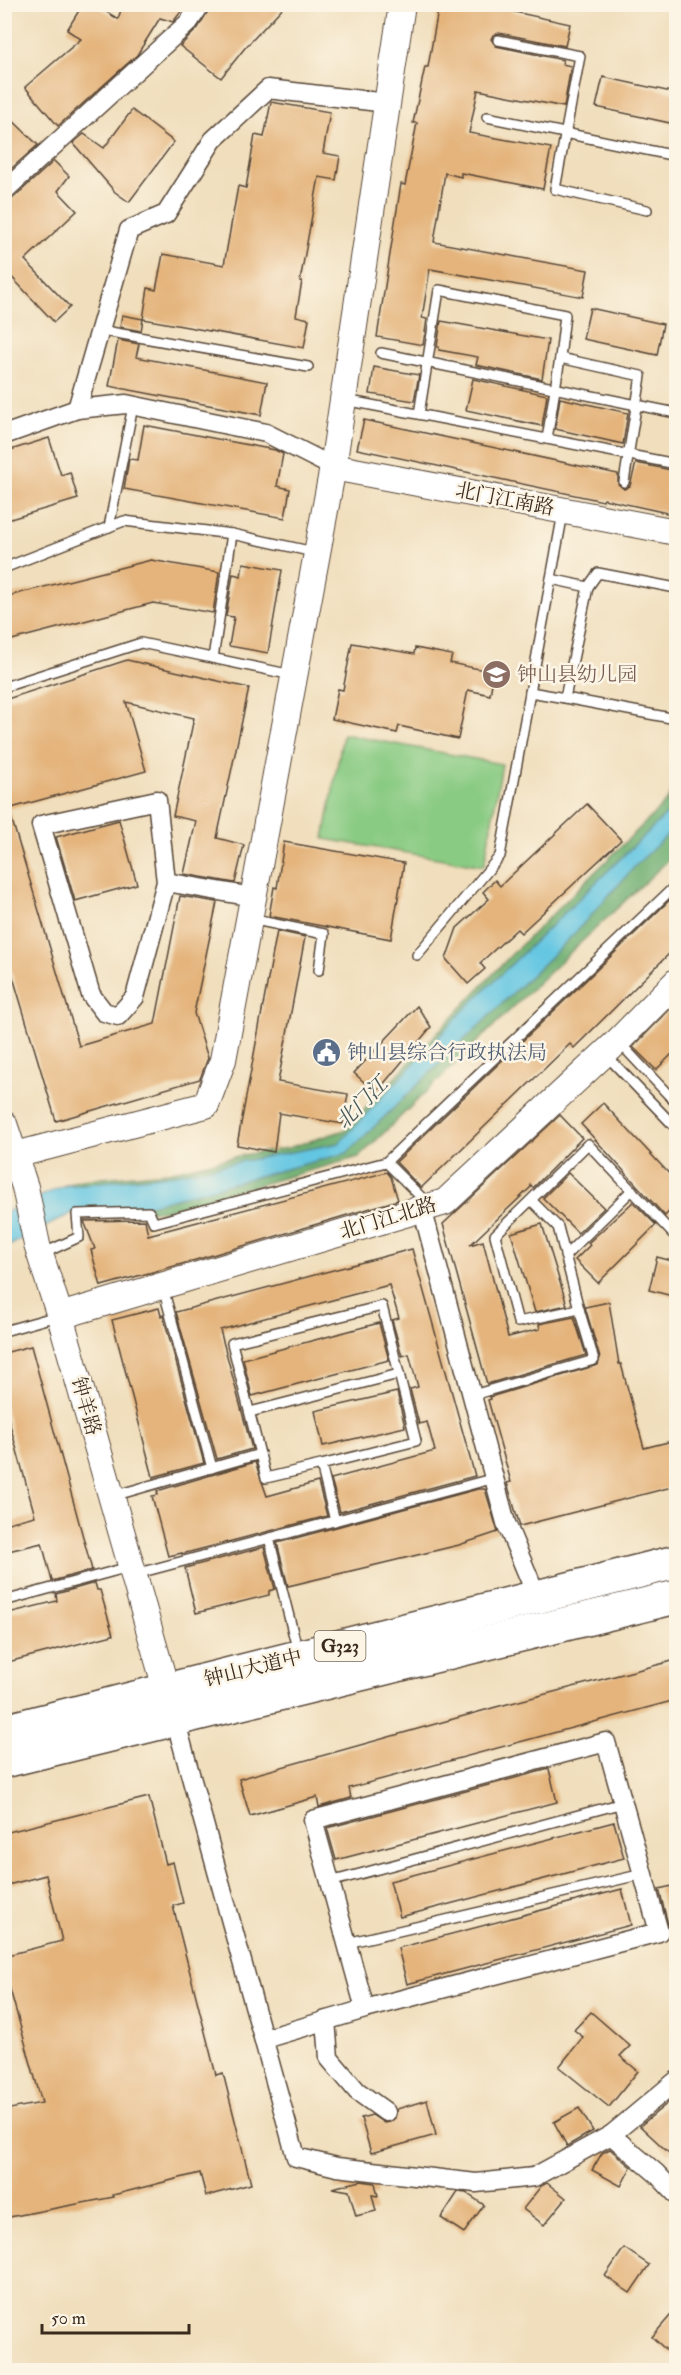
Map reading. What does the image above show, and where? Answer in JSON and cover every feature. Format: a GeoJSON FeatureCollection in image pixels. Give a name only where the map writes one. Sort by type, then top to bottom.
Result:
{"type":"FeatureCollection","features":[{"type":"Feature","properties":{"kind":"highway","name":"钟山大道中"},"geometry":{"type":"LineString","coordinates":[[4,1761],[171,1704],[302,1671],[537,1597],[676,1562]]}},
{"type":"Feature","properties":{"kind":"highway","name":"钟山大道中"},"geometry":{"type":"LineString","coordinates":[[302,1671],[549,1628],[676,1597]]}},
{"type":"Feature","properties":{"kind":"highway","name":"钟山大道中"},"geometry":{"type":"LineString","coordinates":[[4,1731],[171,1704]]}},
{"type":"Feature","properties":{"kind":"street"},"geometry":{"type":"LineString","coordinates":[[4,191],[189,22],[201,4]]}},
{"type":"Feature","properties":{"kind":"street"},"geometry":{"type":"LineString","coordinates":[[9,1157],[206,1105],[222,1060],[333,467],[402,4]]}},
{"type":"Feature","properties":{"kind":"street"},"geometry":{"type":"LineString","coordinates":[[77,409],[129,230],[166,214],[213,141],[268,89],[387,103]]}},
{"type":"Feature","properties":{"kind":"street"},"geometry":{"type":"LineString","coordinates":[[4,435],[77,409],[126,404],[266,433],[333,467]]}},
{"type":"Feature","properties":{"kind":"street","name":"北门江南路"},"geometry":{"type":"LineString","coordinates":[[333,467],[676,532]]}},
{"type":"Feature","properties":{"kind":"street"},"geometry":{"type":"LineString","coordinates":[[157,800],[166,882],[135,997],[118,1016],[104,1012],[91,995],[41,825],[157,800]]}},
{"type":"Feature","properties":{"kind":"street"},"geometry":{"type":"LineString","coordinates":[[166,882],[251,908]]}},
{"type":"Feature","properties":{"kind":"street","name":"北门江北路"},"geometry":{"type":"LineString","coordinates":[[60,1316],[445,1202],[612,1048],[676,982]]}},
{"type":"Feature","properties":{"kind":"street","name":"钟羊路"},"geometry":{"type":"LineString","coordinates":[[4,1124],[9,1157],[26,1187],[39,1250],[171,1704]]}},
{"type":"Feature","properties":{"kind":"street"},"geometry":{"type":"LineString","coordinates":[[426,1207],[506,1523],[549,1628]]}},
{"type":"Feature","properties":{"kind":"street"},"geometry":{"type":"LineString","coordinates":[[171,1704],[296,2157],[336,2167],[476,2183],[534,2178],[611,2135],[676,2081]]}},
{"type":"Feature","properties":{"kind":"street"},"geometry":{"type":"LineString","coordinates":[[264,2039],[326,2020],[365,2010],[658,1932],[606,1742],[313,1820],[365,2010]]}},
{"type":"Feature","properties":{"kind":"street"},"geometry":{"type":"LineString","coordinates":[[326,2020],[329,2058],[357,2091],[386,2112]]}},
{"type":"Feature","properties":{"kind":"street"},"geometry":{"type":"LineString","coordinates":[[611,2135],[656,2173],[676,2194]]}},
{"type":"Feature","properties":{"kind":"lane"},"geometry":{"type":"LineString","coordinates":[[498,40],[580,56],[555,189],[647,210]]}},
{"type":"Feature","properties":{"kind":"lane"},"geometry":{"type":"LineString","coordinates":[[487,117],[676,156]]}},
{"type":"Feature","properties":{"kind":"lane"},"geometry":{"type":"LineString","coordinates":[[419,414],[439,290],[565,315],[547,439]]}},
{"type":"Feature","properties":{"kind":"lane"},"geometry":{"type":"LineString","coordinates":[[99,330],[308,367]]}},
{"type":"Feature","properties":{"kind":"lane"},"geometry":{"type":"LineString","coordinates":[[381,353],[676,413]]}},
{"type":"Feature","properties":{"kind":"lane"},"geometry":{"type":"LineString","coordinates":[[560,357],[641,376],[624,482]]}},
{"type":"Feature","properties":{"kind":"lane"},"geometry":{"type":"LineString","coordinates":[[343,399],[676,464]]}},
{"type":"Feature","properties":{"kind":"lane"},"geometry":{"type":"LineString","coordinates":[[110,527],[133,406]]}},
{"type":"Feature","properties":{"kind":"lane"},"geometry":{"type":"LineString","coordinates":[[417,955],[500,856],[564,510]]}},
{"type":"Feature","properties":{"kind":"lane"},"geometry":{"type":"LineString","coordinates":[[4,568],[124,521],[232,534],[317,553]]}},
{"type":"Feature","properties":{"kind":"lane"},"geometry":{"type":"LineString","coordinates":[[213,658],[232,534]]}},
{"type":"Feature","properties":{"kind":"lane"},"geometry":{"type":"LineString","coordinates":[[565,698],[588,587],[598,573],[676,588]]}},
{"type":"Feature","properties":{"kind":"lane"},"geometry":{"type":"LineString","coordinates":[[551,579],[588,587]]}},
{"type":"Feature","properties":{"kind":"lane"},"geometry":{"type":"LineString","coordinates":[[5,686],[141,643],[294,675]]}},
{"type":"Feature","properties":{"kind":"lane"},"geometry":{"type":"LineString","coordinates":[[530,692],[676,719]]}},
{"type":"Feature","properties":{"kind":"lane"},"geometry":{"type":"LineString","coordinates":[[39,1250],[79,1237],[77,1214],[149,1212],[154,1223],[386,1162],[675,886]]}},
{"type":"Feature","properties":{"kind":"lane"},"geometry":{"type":"LineString","coordinates":[[251,908],[324,934],[319,970]]}},
{"type":"Feature","properties":{"kind":"lane"},"geometry":{"type":"LineString","coordinates":[[612,1048],[676,1103]]}},
{"type":"Feature","properties":{"kind":"lane"},"geometry":{"type":"LineString","coordinates":[[612,1048],[676,1128]]}},
{"type":"Feature","properties":{"kind":"lane"},"geometry":{"type":"LineString","coordinates":[[579,1309],[518,1322],[495,1235],[588,1144],[676,1235]]}},
{"type":"Feature","properties":{"kind":"lane"},"geometry":{"type":"LineString","coordinates":[[386,1162],[426,1207]]}},
{"type":"Feature","properties":{"kind":"lane"},"geometry":{"type":"LineString","coordinates":[[565,1256],[632,1190]]}},
{"type":"Feature","properties":{"kind":"lane"},"geometry":{"type":"LineString","coordinates":[[473,1395],[594,1360],[558,1227],[531,1200]]}},
{"type":"Feature","properties":{"kind":"lane"},"geometry":{"type":"LineString","coordinates":[[162,1285],[212,1468]]}},
{"type":"Feature","properties":{"kind":"lane"},"geometry":{"type":"LineString","coordinates":[[382,1306],[416,1441],[266,1478],[250,1412],[232,1342],[382,1306]]}},
{"type":"Feature","properties":{"kind":"lane"},"geometry":{"type":"LineString","coordinates":[[4,1331],[60,1316]]}},
{"type":"Feature","properties":{"kind":"lane"},"geometry":{"type":"LineString","coordinates":[[250,1412],[399,1374]]}},
{"type":"Feature","properties":{"kind":"lane"},"geometry":{"type":"LineString","coordinates":[[111,1497],[260,1454]]}},
{"type":"Feature","properties":{"kind":"lane"},"geometry":{"type":"LineString","coordinates":[[321,1465],[334,1521]]}},
{"type":"Feature","properties":{"kind":"lane"},"geometry":{"type":"LineString","coordinates":[[4,1602],[269,1538],[495,1478]]}},
{"type":"Feature","properties":{"kind":"lane"},"geometry":{"type":"LineString","coordinates":[[269,1538],[302,1671]]}},
{"type":"Feature","properties":{"kind":"lane"},"geometry":{"type":"LineString","coordinates":[[330,1882],[623,1803]]}},
{"type":"Feature","properties":{"kind":"lane"},"geometry":{"type":"LineString","coordinates":[[347,1943],[643,1874]]}},
{"type":"Feature","properties":{"kind":"green space"},"geometry":{"type":"Polygon","coordinates":[[[343,734],[502,764],[484,866],[324,839],[343,734]]]}},
{"type":"Feature","properties":{"kind":"green space"},"geometry":{"type":"Polygon","coordinates":[[[676,786],[676,853],[543,978],[359,1157],[164,1211],[100,1208],[72,1213],[63,1186],[80,1180],[168,1172],[243,1155],[288,1148],[345,1130],[511,955],[666,802],[676,786]]]}},
{"type":"Feature","properties":{"kind":"water"},"geometry":{"type":"Polygon","coordinates":[[[676,805],[676,827],[639,862],[573,935],[347,1153],[145,1206],[100,1208],[72,1213],[5,1248],[4,1213],[63,1186],[170,1175],[339,1143],[464,1010],[676,805]]]}},
{"type":"Feature","properties":{"kind":"building"},"geometry":{"type":"Polygon","coordinates":[[[83,4],[94,4],[118,19],[123,4],[187,4],[173,22],[160,18],[137,55],[58,126],[25,87],[81,39],[67,30],[83,4]]]}},
{"type":"Feature","properties":{"kind":"building"},"geometry":{"type":"Polygon","coordinates":[[[212,4],[286,4],[244,49],[221,78],[180,46],[198,28],[212,4]]]}},
{"type":"Feature","properties":{"kind":"building"},"geometry":{"type":"Polygon","coordinates":[[[439,4],[512,4],[510,11],[570,24],[565,46],[499,33],[493,35],[491,39],[496,46],[563,60],[562,64],[571,66],[564,107],[478,90],[469,133],[551,148],[543,189],[461,173],[461,177],[445,173],[434,242],[588,270],[583,297],[430,269],[422,318],[427,319],[423,345],[377,337],[401,184],[405,185],[417,123],[413,123],[425,67],[428,67],[439,4]]]}},
{"type":"Feature","properties":{"kind":"building"},"geometry":{"type":"Polygon","coordinates":[[[603,77],[676,93],[670,123],[596,107],[603,77]]]}},
{"type":"Feature","properties":{"kind":"building"},"geometry":{"type":"Polygon","coordinates":[[[271,102],[330,112],[323,153],[340,156],[336,180],[319,177],[296,316],[309,319],[304,348],[143,319],[148,288],[156,290],[163,254],[224,265],[238,186],[246,188],[255,135],[264,137],[271,102]]]}},
{"type":"Feature","properties":{"kind":"building"},"geometry":{"type":"Polygon","coordinates":[[[132,110],[174,142],[129,202],[115,192],[73,143],[84,134],[104,148],[132,110]]]}},
{"type":"Feature","properties":{"kind":"building"},"geometry":{"type":"Polygon","coordinates":[[[4,112],[38,145],[4,175],[4,112]]]}},
{"type":"Feature","properties":{"kind":"building"},"geometry":{"type":"Polygon","coordinates":[[[54,161],[69,176],[58,191],[77,211],[25,260],[70,307],[54,322],[4,269],[4,202],[12,199],[54,161]]]}},
{"type":"Feature","properties":{"kind":"building"},"geometry":{"type":"Polygon","coordinates":[[[590,308],[663,324],[657,355],[583,339],[590,308]]]}},
{"type":"Feature","properties":{"kind":"building"},"geometry":{"type":"Polygon","coordinates":[[[122,315],[143,319],[141,331],[120,327],[122,315]]]}},
{"type":"Feature","properties":{"kind":"building"},"geometry":{"type":"Polygon","coordinates":[[[441,321],[548,340],[542,379],[476,365],[478,357],[439,350],[437,347],[441,321]]]}},
{"type":"Feature","properties":{"kind":"building"},"geometry":{"type":"Polygon","coordinates":[[[118,340],[139,344],[136,357],[267,382],[261,415],[109,386],[118,340]]]}},
{"type":"Feature","properties":{"kind":"building"},"geometry":{"type":"Polygon","coordinates":[[[374,367],[419,375],[414,401],[370,394],[374,367]]]}},
{"type":"Feature","properties":{"kind":"building"},"geometry":{"type":"Polygon","coordinates":[[[473,379],[547,395],[542,426],[466,410],[473,379]]]}},
{"type":"Feature","properties":{"kind":"building"},"geometry":{"type":"Polygon","coordinates":[[[560,398],[628,413],[623,444],[555,429],[560,398]]]}},
{"type":"Feature","properties":{"kind":"building"},"geometry":{"type":"Polygon","coordinates":[[[364,420],[618,474],[618,484],[624,489],[630,486],[636,463],[676,471],[676,515],[357,449],[364,420]]]}},
{"type":"Feature","properties":{"kind":"building"},"geometry":{"type":"Polygon","coordinates":[[[144,425],[275,450],[283,454],[277,486],[290,489],[285,518],[124,489],[129,459],[138,460],[144,425]]]}},
{"type":"Feature","properties":{"kind":"building"},"geometry":{"type":"Polygon","coordinates":[[[49,438],[61,475],[70,472],[78,499],[4,521],[4,452],[49,438]]]}},
{"type":"Feature","properties":{"kind":"building"},"geometry":{"type":"Polygon","coordinates":[[[151,560],[219,572],[213,613],[153,603],[4,642],[4,597],[151,560]]]}},
{"type":"Feature","properties":{"kind":"building"},"geometry":{"type":"Polygon","coordinates":[[[243,563],[282,570],[268,653],[229,646],[234,617],[226,616],[233,574],[241,576],[243,563]]]}},
{"type":"Feature","properties":{"kind":"building"},"geometry":{"type":"Polygon","coordinates":[[[352,643],[414,654],[415,648],[452,655],[450,663],[494,672],[490,695],[468,690],[458,739],[399,726],[397,733],[332,719],[338,689],[343,690],[352,643]]]}},
{"type":"Feature","properties":{"kind":"building"},"geometry":{"type":"Polygon","coordinates":[[[127,660],[249,688],[217,838],[244,845],[235,883],[184,874],[196,821],[173,816],[194,718],[126,702],[146,771],[4,810],[4,700],[127,660]]]}},
{"type":"Feature","properties":{"kind":"building"},"geometry":{"type":"Polygon","coordinates":[[[587,804],[621,840],[521,933],[517,929],[480,963],[485,969],[468,984],[446,959],[457,928],[489,899],[483,892],[495,880],[500,886],[587,804]]]}},
{"type":"Feature","properties":{"kind":"building"},"geometry":{"type":"Polygon","coordinates":[[[9,810],[79,1046],[155,1024],[180,896],[217,902],[194,1013],[208,1058],[200,1079],[56,1121],[4,947],[4,811],[9,810]]]}},
{"type":"Feature","properties":{"kind":"building"},"geometry":{"type":"Polygon","coordinates":[[[119,820],[137,884],[75,901],[56,837],[119,820]]]}},
{"type":"Feature","properties":{"kind":"building"},"geometry":{"type":"Polygon","coordinates":[[[284,842],[404,863],[391,939],[269,916],[274,887],[277,888],[284,842]]]}},
{"type":"Feature","properties":{"kind":"building"},"geometry":{"type":"Polygon","coordinates":[[[676,894],[676,947],[574,1048],[570,1044],[421,1188],[396,1162],[676,894]]]}},
{"type":"Feature","properties":{"kind":"building"},"geometry":{"type":"Polygon","coordinates":[[[277,931],[305,937],[278,1082],[348,1094],[343,1124],[279,1113],[274,1152],[237,1145],[277,931]]]}},
{"type":"Feature","properties":{"kind":"building"},"geometry":{"type":"Polygon","coordinates":[[[676,1003],[676,1050],[656,1070],[633,1047],[676,1003]]]}},
{"type":"Feature","properties":{"kind":"building"},"geometry":{"type":"Polygon","coordinates":[[[417,1006],[431,1027],[376,1093],[354,1073],[417,1006]]]}},
{"type":"Feature","properties":{"kind":"building"},"geometry":{"type":"Polygon","coordinates":[[[603,1103],[676,1181],[676,1204],[665,1216],[581,1124],[603,1103]]]}},
{"type":"Feature","properties":{"kind":"building"},"geometry":{"type":"Polygon","coordinates":[[[560,1115],[582,1138],[533,1188],[530,1184],[531,1187],[470,1245],[483,1241],[508,1337],[540,1329],[539,1324],[574,1317],[586,1355],[487,1384],[443,1224],[560,1115]]]}},
{"type":"Feature","properties":{"kind":"building"},"geometry":{"type":"Polygon","coordinates":[[[387,1172],[391,1177],[398,1200],[101,1286],[91,1250],[95,1249],[84,1221],[145,1220],[148,1235],[387,1172]]]}},
{"type":"Feature","properties":{"kind":"building"},"geometry":{"type":"Polygon","coordinates":[[[568,1173],[604,1208],[578,1233],[543,1198],[568,1173]]]}},
{"type":"Feature","properties":{"kind":"building"},"geometry":{"type":"Polygon","coordinates":[[[633,1202],[656,1225],[598,1283],[575,1260],[590,1245],[588,1243],[633,1202]]]}},
{"type":"Feature","properties":{"kind":"building"},"geometry":{"type":"Polygon","coordinates":[[[542,1224],[567,1305],[535,1312],[511,1233],[542,1224]]]}},
{"type":"Feature","properties":{"kind":"building"},"geometry":{"type":"Polygon","coordinates":[[[412,1249],[475,1476],[340,1512],[331,1479],[435,1451],[427,1422],[419,1424],[410,1389],[418,1387],[409,1354],[402,1356],[392,1320],[399,1318],[389,1285],[220,1330],[252,1449],[217,1459],[176,1312],[412,1249]]]}},
{"type":"Feature","properties":{"kind":"building"},"geometry":{"type":"Polygon","coordinates":[[[657,1257],[676,1262],[676,1297],[649,1290],[657,1257]]]}},
{"type":"Feature","properties":{"kind":"building"},"geometry":{"type":"Polygon","coordinates":[[[609,1302],[619,1364],[621,1364],[644,1448],[676,1440],[676,1486],[520,1526],[507,1483],[511,1482],[488,1400],[491,1399],[490,1397],[598,1365],[600,1358],[585,1307],[609,1302]]]}},
{"type":"Feature","properties":{"kind":"building"},"geometry":{"type":"Polygon","coordinates":[[[159,1308],[161,1316],[163,1315],[204,1463],[153,1477],[112,1320],[159,1308]]]}},
{"type":"Feature","properties":{"kind":"building"},"geometry":{"type":"Polygon","coordinates":[[[379,1323],[389,1360],[252,1396],[243,1359],[379,1323]]]}},
{"type":"Feature","properties":{"kind":"building"},"geometry":{"type":"Polygon","coordinates":[[[31,1346],[92,1570],[52,1581],[42,1543],[4,1552],[4,1524],[35,1516],[4,1403],[4,1353],[31,1346]]]}},
{"type":"Feature","properties":{"kind":"building"},"geometry":{"type":"Polygon","coordinates":[[[397,1392],[405,1427],[323,1446],[315,1411],[397,1392]]]}},
{"type":"Feature","properties":{"kind":"building"},"geometry":{"type":"Polygon","coordinates":[[[255,1462],[267,1496],[318,1482],[327,1516],[168,1556],[152,1496],[158,1495],[157,1491],[255,1462]]]}},
{"type":"Feature","properties":{"kind":"building"},"geometry":{"type":"Polygon","coordinates":[[[485,1489],[498,1532],[459,1545],[288,1586],[277,1543],[485,1489]]]}},
{"type":"Feature","properties":{"kind":"building"},"geometry":{"type":"Polygon","coordinates":[[[264,1547],[275,1589],[269,1591],[269,1595],[196,1613],[185,1568],[264,1547]]]}},
{"type":"Feature","properties":{"kind":"building"},"geometry":{"type":"Polygon","coordinates":[[[95,1583],[97,1590],[100,1590],[113,1635],[4,1663],[4,1614],[57,1601],[56,1594],[95,1583]]]}},
{"type":"Feature","properties":{"kind":"building"},"geometry":{"type":"Polygon","coordinates":[[[676,1660],[676,1700],[349,1788],[351,1798],[319,1807],[317,1797],[250,1816],[239,1779],[496,1707],[676,1660]]]}},
{"type":"Feature","properties":{"kind":"building"},"geometry":{"type":"Polygon","coordinates":[[[549,1769],[557,1802],[336,1860],[327,1828],[549,1769]]]}},
{"type":"Feature","properties":{"kind":"building"},"geometry":{"type":"Polygon","coordinates":[[[149,1797],[166,1864],[173,1862],[183,1903],[173,1906],[216,2075],[223,2073],[251,2184],[206,2196],[200,2173],[113,2195],[114,2197],[4,2218],[4,2110],[42,2103],[4,1968],[4,1956],[62,1941],[46,1875],[4,1886],[4,1833],[149,1797]]]}},
{"type":"Feature","properties":{"kind":"building"},"geometry":{"type":"Polygon","coordinates":[[[614,1822],[624,1858],[400,1917],[390,1881],[614,1822]]]}},
{"type":"Feature","properties":{"kind":"building"},"geometry":{"type":"Polygon","coordinates":[[[676,1885],[676,1939],[672,1940],[659,1889],[676,1885]]]}},
{"type":"Feature","properties":{"kind":"building"},"geometry":{"type":"Polygon","coordinates":[[[622,1889],[631,1925],[407,1984],[398,1948],[622,1889]]]}},
{"type":"Feature","properties":{"kind":"building"},"geometry":{"type":"Polygon","coordinates":[[[591,2012],[630,2046],[620,2056],[638,2071],[609,2107],[559,2067],[583,2037],[574,2030],[591,2012]]]}},
{"type":"Feature","properties":{"kind":"building"},"geometry":{"type":"Polygon","coordinates":[[[427,2100],[436,2135],[371,2153],[361,2118],[372,2115],[384,2123],[390,2122],[395,2118],[397,2109],[427,2100]]]}},
{"type":"Feature","properties":{"kind":"building"},"geometry":{"type":"Polygon","coordinates":[[[669,2102],[676,2109],[676,2145],[669,2153],[640,2126],[669,2102]]]}},
{"type":"Feature","properties":{"kind":"building"},"geometry":{"type":"Polygon","coordinates":[[[579,2108],[593,2131],[567,2146],[554,2122],[579,2108]]]}},
{"type":"Feature","properties":{"kind":"building"},"geometry":{"type":"Polygon","coordinates":[[[610,2149],[631,2167],[621,2186],[592,2170],[602,2153],[610,2149]]]}},
{"type":"Feature","properties":{"kind":"building"},"geometry":{"type":"Polygon","coordinates":[[[361,2181],[375,2183],[378,2196],[372,2195],[376,2211],[356,2216],[349,2191],[332,2188],[361,2181]]]}},
{"type":"Feature","properties":{"kind":"building"},"geometry":{"type":"Polygon","coordinates":[[[547,2183],[566,2198],[544,2225],[523,2209],[541,2186],[547,2183]]]}},
{"type":"Feature","properties":{"kind":"building"},"geometry":{"type":"Polygon","coordinates":[[[458,2192],[466,2193],[484,2205],[464,2233],[441,2218],[458,2192]]]}},
{"type":"Feature","properties":{"kind":"building"},"geometry":{"type":"Polygon","coordinates":[[[624,2248],[649,2265],[630,2293],[605,2276],[624,2248]]]}},
{"type":"Feature","properties":{"kind":"building"},"geometry":{"type":"Polygon","coordinates":[[[676,2309],[676,2359],[652,2337],[676,2309]]]}},
{"type":"Feature","properties":{"kind":"place","name":"钟山县幼儿园"},"geometry":{"type":"Point","coordinates":[496,674]}},
{"type":"Feature","properties":{"kind":"place","name":"钟山县综合行政执法局"},"geometry":{"type":"Point","coordinates":[326,1052]}},
{"type":"Feature","properties":{"kind":"water label","name":"北门江"},"geometry":{"type":"Point","coordinates":[362,1103]}}]}
